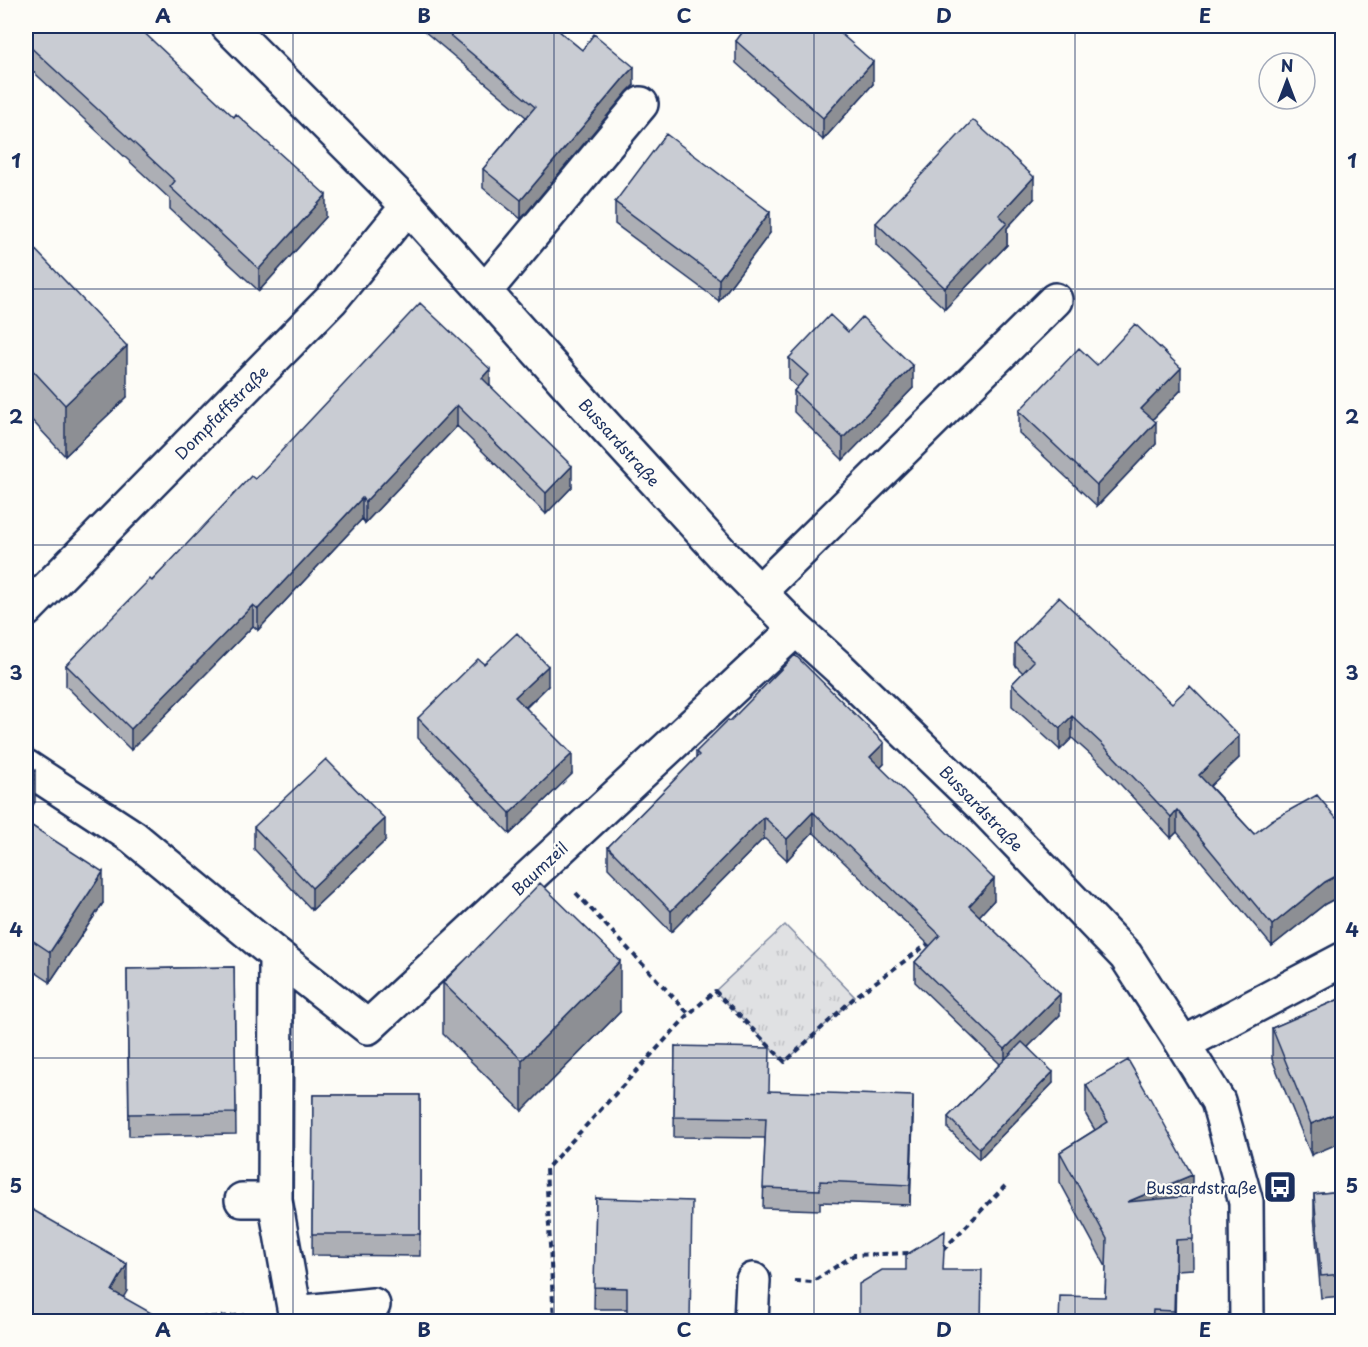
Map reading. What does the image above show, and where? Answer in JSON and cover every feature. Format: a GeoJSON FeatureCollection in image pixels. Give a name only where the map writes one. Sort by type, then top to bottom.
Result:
{"type":"FeatureCollection","features":[{"type":"Feature","properties":{"kind":"street","name":"Bussardstraße"},"geometry":{"type":"LineString","coordinates":[[228,26],[408,206],[726,558],[796,629],[983,807],[1126,956],[1218,1101],[1246,1202],[1248,1322]]}},
{"type":"Feature","properties":{"kind":"street"},"geometry":{"type":"LineString","coordinates":[[485,291],[641,104]]}},
{"type":"Feature","properties":{"kind":"street","name":"Dompfaffstraße"},"geometry":{"type":"LineString","coordinates":[[26,610],[332,300],[408,206]]}},
{"type":"Feature","properties":{"kind":"street"},"geometry":{"type":"LineString","coordinates":[[759,591],[1055,300]]}},
{"type":"Feature","properties":{"kind":"street","name":"Baumzeil"},"geometry":{"type":"LineString","coordinates":[[26,767],[133,837],[276,955],[368,1026],[796,629]]}},
{"type":"Feature","properties":{"kind":"street"},"geometry":{"type":"LineString","coordinates":[[276,955],[275,1200],[300,1317],[373,1305]]}},
{"type":"Feature","properties":{"kind":"street"},"geometry":{"type":"LineString","coordinates":[[1183,1044],[1342,960]]}},
{"type":"Feature","properties":{"kind":"street"},"geometry":{"type":"LineString","coordinates":[[242,1200],[275,1200]]}},
{"type":"Feature","properties":{"kind":"street"},"geometry":{"type":"LineString","coordinates":[[751,1322],[753,1280]]}},
{"type":"Feature","properties":{"kind":"path"},"geometry":{"type":"LineString","coordinates":[[547,861],[689,1014]]}},
{"type":"Feature","properties":{"kind":"path"},"geometry":{"type":"LineString","coordinates":[[554,1322],[546,1169],[689,1014],[715,991],[784,1062],[855,997],[928,944]]}},
{"type":"Feature","properties":{"kind":"path"},"geometry":{"type":"LineString","coordinates":[[940,1252],[1005,1186]]}},
{"type":"Feature","properties":{"kind":"path"},"geometry":{"type":"LineString","coordinates":[[753,1280],[812,1282],[854,1256],[918,1253]]}},
{"type":"Feature","properties":{"kind":"path"},"geometry":{"type":"LineString","coordinates":[[155,1320],[300,1317]]}},
{"type":"Feature","properties":{"kind":"green space"},"geometry":{"type":"Polygon","coordinates":[[[785,925],[855,997],[785,1062],[715,991],[785,925]]]}},
{"type":"Feature","properties":{"kind":"building"},"geometry":{"type":"Polygon","coordinates":[[[26,26],[137,26],[234,117],[236,114],[326,195],[259,269],[170,187],[175,181],[26,43],[26,26]]]}},
{"type":"Feature","properties":{"kind":"building"},"geometry":{"type":"Polygon","coordinates":[[[439,26],[553,26],[582,50],[594,34],[634,67],[521,200],[483,169],[535,107],[439,26]]]}},
{"type":"Feature","properties":{"kind":"building"},"geometry":{"type":"Polygon","coordinates":[[[747,26],[832,26],[873,62],[823,118],[736,41],[747,26]]]}},
{"type":"Feature","properties":{"kind":"building"},"geometry":{"type":"Polygon","coordinates":[[[973,120],[1034,177],[999,215],[1007,223],[945,288],[876,223],[973,120]]]}},
{"type":"Feature","properties":{"kind":"building"},"geometry":{"type":"Polygon","coordinates":[[[666,134],[770,212],[719,279],[615,202],[666,134]]]}},
{"type":"Feature","properties":{"kind":"building"},"geometry":{"type":"Polygon","coordinates":[[[26,240],[127,346],[65,405],[26,363],[26,240]]]}},
{"type":"Feature","properties":{"kind":"building"},"geometry":{"type":"Polygon","coordinates":[[[420,303],[490,369],[482,378],[572,466],[546,493],[457,405],[365,502],[362,498],[258,609],[253,605],[131,729],[66,665],[150,579],[152,581],[251,476],[255,479],[420,303]]]}},
{"type":"Feature","properties":{"kind":"building"},"geometry":{"type":"Polygon","coordinates":[[[830,315],[848,332],[862,317],[913,366],[843,438],[794,391],[808,375],[789,358],[830,315]]]}},
{"type":"Feature","properties":{"kind":"building"},"geometry":{"type":"Polygon","coordinates":[[[1135,324],[1181,368],[1141,409],[1156,422],[1097,485],[1019,411],[1079,348],[1097,365],[1135,324]]]}},
{"type":"Feature","properties":{"kind":"building"},"geometry":{"type":"Polygon","coordinates":[[[1059,597],[1172,703],[1190,686],[1239,736],[1199,775],[1254,834],[1272,820],[1317,795],[1336,818],[1342,817],[1342,873],[1325,882],[1272,925],[1177,810],[1171,817],[1103,745],[1072,716],[1060,728],[1012,684],[1034,661],[1015,643],[1059,597]]]}},
{"type":"Feature","properties":{"kind":"building"},"geometry":{"type":"Polygon","coordinates":[[[517,633],[548,666],[515,697],[572,754],[510,813],[418,718],[478,659],[484,664],[517,633]]]}},
{"type":"Feature","properties":{"kind":"building"},"geometry":{"type":"Polygon","coordinates":[[[795,655],[884,743],[870,757],[994,879],[969,906],[1060,994],[1005,1049],[915,962],[940,935],[813,812],[787,839],[764,817],[671,911],[608,847],[699,755],[696,752],[795,655]]]}},
{"type":"Feature","properties":{"kind":"building"},"geometry":{"type":"Polygon","coordinates":[[[326,759],[385,819],[312,888],[254,827],[326,759]]]}},
{"type":"Feature","properties":{"kind":"building"},"geometry":{"type":"Polygon","coordinates":[[[26,764],[35,771],[26,785],[26,764]]]}},
{"type":"Feature","properties":{"kind":"building"},"geometry":{"type":"Polygon","coordinates":[[[26,822],[103,872],[50,952],[26,936],[26,822]]]}},
{"type":"Feature","properties":{"kind":"building"},"geometry":{"type":"Polygon","coordinates":[[[540,883],[620,961],[522,1060],[443,983],[540,883]]]}},
{"type":"Feature","properties":{"kind":"building"},"geometry":{"type":"Polygon","coordinates":[[[234,967],[236,1113],[129,1114],[127,969],[234,967]]]}},
{"type":"Feature","properties":{"kind":"building"},"geometry":{"type":"Polygon","coordinates":[[[1342,998],[1342,1111],[1311,1124],[1272,1028],[1342,998]]]}},
{"type":"Feature","properties":{"kind":"building"},"geometry":{"type":"Polygon","coordinates":[[[1022,1042],[1053,1072],[979,1148],[948,1117],[1022,1042]]]}},
{"type":"Feature","properties":{"kind":"building"},"geometry":{"type":"Polygon","coordinates":[[[675,1046],[770,1048],[769,1091],[913,1096],[910,1185],[820,1181],[820,1190],[763,1188],[766,1118],[674,1117],[675,1046]]]}},
{"type":"Feature","properties":{"kind":"building"},"geometry":{"type":"Polygon","coordinates":[[[1128,1060],[1192,1175],[1127,1202],[1192,1196],[1193,1239],[1176,1240],[1174,1311],[1153,1310],[1152,1322],[1059,1322],[1060,1296],[1105,1297],[1107,1239],[1060,1152],[1108,1122],[1086,1085],[1128,1060]]]}},
{"type":"Feature","properties":{"kind":"building"},"geometry":{"type":"Polygon","coordinates":[[[313,1095],[420,1095],[420,1234],[312,1234],[313,1095]]]}},
{"type":"Feature","properties":{"kind":"building"},"geometry":{"type":"Polygon","coordinates":[[[1342,1191],[1342,1274],[1321,1276],[1314,1194],[1342,1191]]]}},
{"type":"Feature","properties":{"kind":"building"},"geometry":{"type":"Polygon","coordinates":[[[596,1198],[692,1201],[690,1322],[627,1322],[627,1288],[594,1287],[596,1198]]]}},
{"type":"Feature","properties":{"kind":"building"},"geometry":{"type":"Polygon","coordinates":[[[26,1206],[127,1264],[112,1291],[167,1322],[26,1322],[26,1206]]]}},
{"type":"Feature","properties":{"kind":"building"},"geometry":{"type":"Polygon","coordinates":[[[945,1231],[943,1270],[982,1270],[981,1322],[859,1322],[859,1284],[882,1270],[906,1270],[906,1255],[945,1231]]]}},
{"type":"Feature","properties":{"kind":"place","name":"Bussardstraße"},"geometry":{"type":"Point","coordinates":[1280,1187]}}]}
